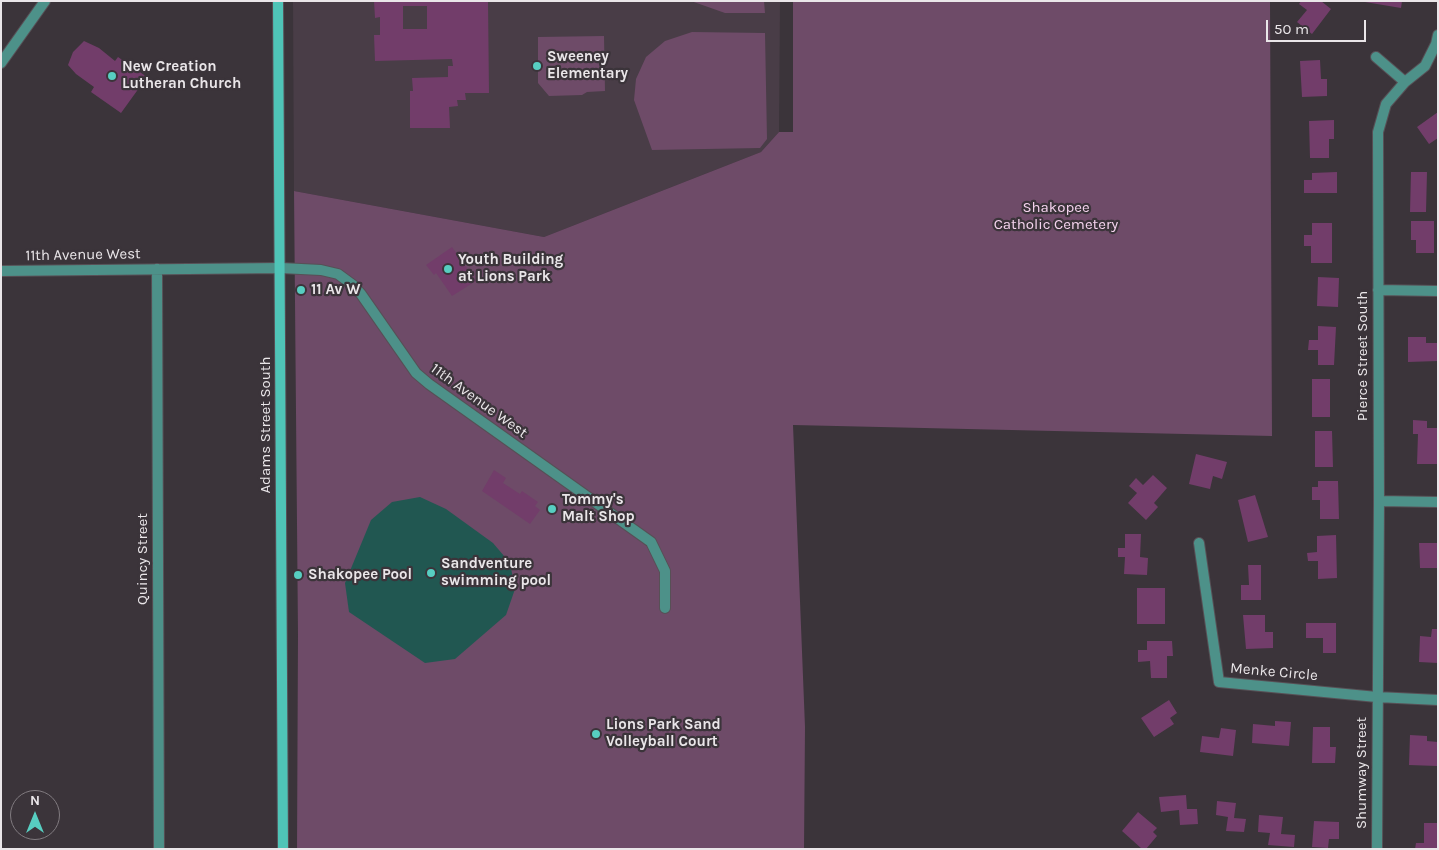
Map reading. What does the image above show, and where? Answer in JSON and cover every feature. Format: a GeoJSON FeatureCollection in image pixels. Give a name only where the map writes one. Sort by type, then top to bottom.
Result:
{"type":"FeatureCollection","features":[{"type":"Feature","properties":{"kind":"street"},"geometry":{"type":"LineString","coordinates":[[1,63],[44,1]]}},
{"type":"Feature","properties":{"kind":"street","name":"Adams Street South"},"geometry":{"type":"LineString","coordinates":[[278,1],[284,849]]}},
{"type":"Feature","properties":{"kind":"street","name":"Pierce Street South"},"geometry":{"type":"LineString","coordinates":[[1377,697],[1379,501],[1378,132],[1386,104],[1405,82],[1426,66],[1438,35]]}},
{"type":"Feature","properties":{"kind":"street"},"geometry":{"type":"LineString","coordinates":[[1376,57],[1405,82]]}},
{"type":"Feature","properties":{"kind":"street"},"geometry":{"type":"LineString","coordinates":[[1426,66],[1438,67]]}},
{"type":"Feature","properties":{"kind":"street","name":"11th Avenue West"},"geometry":{"type":"LineString","coordinates":[[1,271],[280,268],[321,270],[346,279],[361,294],[416,373],[651,542],[665,572],[665,608]]}},
{"type":"Feature","properties":{"kind":"street","name":"Quincy Street"},"geometry":{"type":"LineString","coordinates":[[157,269],[159,849]]}},
{"type":"Feature","properties":{"kind":"street"},"geometry":{"type":"LineString","coordinates":[[1378,290],[1438,291]]}},
{"type":"Feature","properties":{"kind":"street"},"geometry":{"type":"LineString","coordinates":[[1379,501],[1438,502]]}},
{"type":"Feature","properties":{"kind":"street","name":"Menke Circle"},"geometry":{"type":"LineString","coordinates":[[1199,543],[1219,682],[1377,697]]}},
{"type":"Feature","properties":{"kind":"street"},"geometry":{"type":"LineString","coordinates":[[1377,697],[1438,700]]}},
{"type":"Feature","properties":{"kind":"street","name":"Shumway Street"},"geometry":{"type":"LineString","coordinates":[[1377,697],[1377,849]]}},
{"type":"Feature","properties":{"kind":"shaded area","name":"Sweeney Elementary"},"geometry":{"type":"Polygon","coordinates":[[[293,1],[780,1],[779,132],[761,152],[544,237],[294,191],[293,1]]]}},
{"type":"Feature","properties":{"kind":"shaded area","name":"Sandventure swimming pool"},"geometry":{"type":"Polygon","coordinates":[[[420,497],[446,509],[493,543],[510,563],[515,589],[506,615],[455,659],[425,663],[349,612],[345,583],[371,520],[392,502],[420,497]]]}},
{"type":"Feature","properties":{"kind":"green space"},"geometry":{"type":"Polygon","coordinates":[[[691,1],[764,1],[765,13],[725,13],[691,1]]]}},
{"type":"Feature","properties":{"kind":"green space","name":"Shakopee Catholic Cemetery"},"geometry":{"type":"Polygon","coordinates":[[[793,1],[1270,1],[1272,436],[793,425],[805,727],[804,849],[297,849],[298,635],[294,191],[544,237],[761,152],[779,132],[793,132],[793,1]]]}},
{"type":"Feature","properties":{"kind":"green space"},"geometry":{"type":"Polygon","coordinates":[[[692,32],[765,33],[767,139],[760,148],[652,150],[634,100],[636,79],[646,57],[665,41],[692,32]]]}},
{"type":"Feature","properties":{"kind":"green space"},"geometry":{"type":"Polygon","coordinates":[[[604,36],[605,91],[587,92],[582,95],[549,96],[538,83],[538,37],[604,36]]]}},
{"type":"Feature","properties":{"kind":"building"},"geometry":{"type":"Polygon","coordinates":[[[374,1],[488,1],[489,93],[465,93],[466,100],[457,100],[458,106],[449,107],[450,128],[410,128],[410,91],[413,91],[412,78],[448,77],[448,66],[453,66],[452,59],[375,61],[374,35],[380,35],[380,17],[375,18],[374,1]],[[403,6],[403,29],[427,29],[427,6],[403,6]]]}},
{"type":"Feature","properties":{"kind":"building"},"geometry":{"type":"Polygon","coordinates":[[[1301,1],[1321,1],[1331,9],[1312,34],[1297,22],[1307,10],[1299,4],[1301,1]]]}},
{"type":"Feature","properties":{"kind":"building"},"geometry":{"type":"Polygon","coordinates":[[[1359,1],[1402,1],[1401,8],[1359,1]]]}},
{"type":"Feature","properties":{"kind":"building","name":"New Creation Lutheran Church"},"geometry":{"type":"Polygon","coordinates":[[[84,41],[99,48],[115,61],[118,57],[147,77],[121,113],[91,92],[94,87],[76,74],[68,65],[73,52],[84,41]]]}},
{"type":"Feature","properties":{"kind":"building"},"geometry":{"type":"Polygon","coordinates":[[[1320,60],[1321,79],[1327,79],[1327,96],[1302,97],[1300,61],[1320,60]]]}},
{"type":"Feature","properties":{"kind":"building"},"geometry":{"type":"Polygon","coordinates":[[[1438,112],[1438,138],[1429,144],[1417,127],[1438,112]]]}},
{"type":"Feature","properties":{"kind":"building"},"geometry":{"type":"Polygon","coordinates":[[[1334,120],[1334,139],[1329,139],[1329,158],[1310,158],[1309,121],[1334,120]]]}},
{"type":"Feature","properties":{"kind":"building"},"geometry":{"type":"Polygon","coordinates":[[[1337,172],[1337,193],[1304,193],[1304,180],[1312,180],[1312,173],[1337,172]]]}},
{"type":"Feature","properties":{"kind":"building"},"geometry":{"type":"Polygon","coordinates":[[[1411,172],[1427,172],[1426,212],[1410,212],[1411,172]]]}},
{"type":"Feature","properties":{"kind":"building"},"geometry":{"type":"Polygon","coordinates":[[[1411,221],[1434,221],[1434,253],[1416,253],[1416,240],[1411,240],[1411,221]]]}},
{"type":"Feature","properties":{"kind":"building"},"geometry":{"type":"Polygon","coordinates":[[[1312,223],[1332,223],[1332,263],[1311,263],[1311,246],[1304,246],[1304,235],[1312,235],[1312,223]]]}},
{"type":"Feature","properties":{"kind":"building","name":"Youth Building at Lions Park"},"geometry":{"type":"Polygon","coordinates":[[[452,247],[476,281],[452,296],[436,273],[434,275],[426,265],[452,247]]]}},
{"type":"Feature","properties":{"kind":"building"},"geometry":{"type":"Polygon","coordinates":[[[1318,277],[1339,278],[1338,307],[1317,306],[1318,277]]]}},
{"type":"Feature","properties":{"kind":"building"},"geometry":{"type":"Polygon","coordinates":[[[1318,326],[1336,327],[1334,365],[1318,365],[1318,350],[1308,350],[1309,340],[1318,340],[1318,326]]]}},
{"type":"Feature","properties":{"kind":"building"},"geometry":{"type":"Polygon","coordinates":[[[1408,337],[1426,337],[1426,343],[1438,343],[1438,361],[1408,362],[1408,337]]]}},
{"type":"Feature","properties":{"kind":"building"},"geometry":{"type":"Polygon","coordinates":[[[1312,379],[1330,379],[1330,417],[1312,417],[1312,379]]]}},
{"type":"Feature","properties":{"kind":"building"},"geometry":{"type":"Polygon","coordinates":[[[1413,420],[1427,421],[1427,428],[1438,428],[1438,464],[1417,464],[1418,434],[1413,434],[1413,420]]]}},
{"type":"Feature","properties":{"kind":"building"},"geometry":{"type":"Polygon","coordinates":[[[1315,431],[1332,431],[1333,467],[1315,467],[1315,431]]]}},
{"type":"Feature","properties":{"kind":"building"},"geometry":{"type":"Polygon","coordinates":[[[1196,454],[1227,462],[1222,479],[1213,476],[1210,489],[1189,484],[1196,454]]]}},
{"type":"Feature","properties":{"kind":"building"},"geometry":{"type":"Polygon","coordinates":[[[494,470],[506,478],[503,483],[520,494],[522,491],[538,502],[535,506],[540,510],[530,524],[482,491],[494,470]]]}},
{"type":"Feature","properties":{"kind":"building"},"geometry":{"type":"Polygon","coordinates":[[[1153,475],[1167,488],[1154,503],[1158,507],[1146,520],[1128,503],[1137,493],[1129,486],[1136,478],[1143,485],[1153,475]]]}},
{"type":"Feature","properties":{"kind":"building"},"geometry":{"type":"Polygon","coordinates":[[[1318,481],[1338,481],[1339,519],[1320,519],[1320,500],[1312,500],[1312,487],[1318,487],[1318,481]]]}},
{"type":"Feature","properties":{"kind":"building"},"geometry":{"type":"Polygon","coordinates":[[[1255,495],[1268,537],[1248,542],[1238,500],[1255,495]]]}},
{"type":"Feature","properties":{"kind":"building"},"geometry":{"type":"Polygon","coordinates":[[[1125,534],[1141,534],[1140,557],[1148,558],[1147,575],[1124,574],[1125,557],[1118,557],[1118,548],[1125,548],[1125,534]]]}},
{"type":"Feature","properties":{"kind":"building"},"geometry":{"type":"Polygon","coordinates":[[[1336,535],[1337,578],[1318,579],[1318,561],[1308,561],[1307,553],[1317,552],[1317,536],[1336,535]]]}},
{"type":"Feature","properties":{"kind":"building"},"geometry":{"type":"Polygon","coordinates":[[[1419,543],[1438,543],[1438,568],[1420,568],[1419,543]]]}},
{"type":"Feature","properties":{"kind":"building"},"geometry":{"type":"Polygon","coordinates":[[[1248,565],[1261,565],[1261,600],[1241,600],[1241,585],[1249,585],[1248,565]]]}},
{"type":"Feature","properties":{"kind":"building"},"geometry":{"type":"Polygon","coordinates":[[[1137,588],[1165,588],[1165,624],[1137,624],[1137,588]]]}},
{"type":"Feature","properties":{"kind":"building"},"geometry":{"type":"Polygon","coordinates":[[[1243,615],[1265,615],[1265,632],[1273,632],[1273,648],[1246,649],[1243,615]]]}},
{"type":"Feature","properties":{"kind":"building"},"geometry":{"type":"Polygon","coordinates":[[[1306,623],[1336,623],[1336,653],[1323,653],[1323,638],[1306,638],[1306,623]]]}},
{"type":"Feature","properties":{"kind":"building"},"geometry":{"type":"Polygon","coordinates":[[[1432,629],[1438,629],[1438,663],[1419,662],[1420,636],[1431,637],[1432,629]]]}},
{"type":"Feature","properties":{"kind":"building"},"geometry":{"type":"Polygon","coordinates":[[[1147,641],[1172,641],[1173,656],[1167,656],[1167,678],[1151,678],[1150,661],[1138,662],[1138,650],[1147,650],[1147,641]]]}},
{"type":"Feature","properties":{"kind":"building"},"geometry":{"type":"Polygon","coordinates":[[[1169,700],[1177,713],[1170,718],[1174,724],[1154,737],[1141,718],[1169,700]]]}},
{"type":"Feature","properties":{"kind":"building"},"geometry":{"type":"Polygon","coordinates":[[[1275,721],[1291,722],[1289,746],[1252,743],[1253,724],[1275,726],[1275,721]]]}},
{"type":"Feature","properties":{"kind":"building"},"geometry":{"type":"Polygon","coordinates":[[[1313,727],[1330,727],[1330,747],[1336,747],[1335,763],[1312,763],[1313,727]]]}},
{"type":"Feature","properties":{"kind":"building"},"geometry":{"type":"Polygon","coordinates":[[[1221,728],[1236,730],[1233,756],[1200,752],[1202,736],[1219,738],[1221,728]]]}},
{"type":"Feature","properties":{"kind":"building"},"geometry":{"type":"Polygon","coordinates":[[[1410,735],[1427,736],[1427,741],[1438,742],[1437,766],[1409,765],[1410,735]]]}},
{"type":"Feature","properties":{"kind":"building"},"geometry":{"type":"Polygon","coordinates":[[[1186,795],[1187,809],[1197,809],[1198,824],[1180,825],[1179,810],[1161,812],[1159,797],[1186,795]]]}},
{"type":"Feature","properties":{"kind":"building"},"geometry":{"type":"Polygon","coordinates":[[[1217,801],[1236,803],[1234,818],[1246,819],[1244,832],[1226,831],[1228,817],[1216,815],[1217,801]]]}},
{"type":"Feature","properties":{"kind":"building"},"geometry":{"type":"Polygon","coordinates":[[[1138,812],[1157,828],[1153,832],[1157,836],[1146,849],[1142,849],[1122,831],[1138,812]]]}},
{"type":"Feature","properties":{"kind":"building"},"geometry":{"type":"Polygon","coordinates":[[[1259,815],[1283,817],[1281,834],[1295,835],[1294,847],[1268,845],[1270,833],[1258,832],[1259,815]]]}},
{"type":"Feature","properties":{"kind":"building"},"geometry":{"type":"Polygon","coordinates":[[[1314,821],[1339,822],[1339,839],[1329,839],[1328,848],[1312,847],[1314,821]]]}},
{"type":"Feature","properties":{"kind":"building"},"geometry":{"type":"Polygon","coordinates":[[[1424,823],[1438,823],[1438,849],[1415,849],[1416,843],[1424,843],[1424,823]]]}},
{"type":"Feature","properties":{"kind":"place","name":"Sweeney Elementary"},"geometry":{"type":"Point","coordinates":[537,66]}},
{"type":"Feature","properties":{"kind":"place","name":"New Creation Lutheran Church"},"geometry":{"type":"Point","coordinates":[112,76]}},
{"type":"Feature","properties":{"kind":"place","name":"Youth Building at Lions Park"},"geometry":{"type":"Point","coordinates":[448,269]}},
{"type":"Feature","properties":{"kind":"place","name":"11 Av W"},"geometry":{"type":"Point","coordinates":[301,290]}},
{"type":"Feature","properties":{"kind":"place","name":"Tommy's Malt Shop"},"geometry":{"type":"Point","coordinates":[552,509]}},
{"type":"Feature","properties":{"kind":"place","name":"Sandventure swimming pool"},"geometry":{"type":"Point","coordinates":[431,573]}},
{"type":"Feature","properties":{"kind":"place","name":"Shakopee Pool"},"geometry":{"type":"Point","coordinates":[298,575]}},
{"type":"Feature","properties":{"kind":"place","name":"Lions Park Sand Volleyball Court"},"geometry":{"type":"Point","coordinates":[596,734]}}]}
